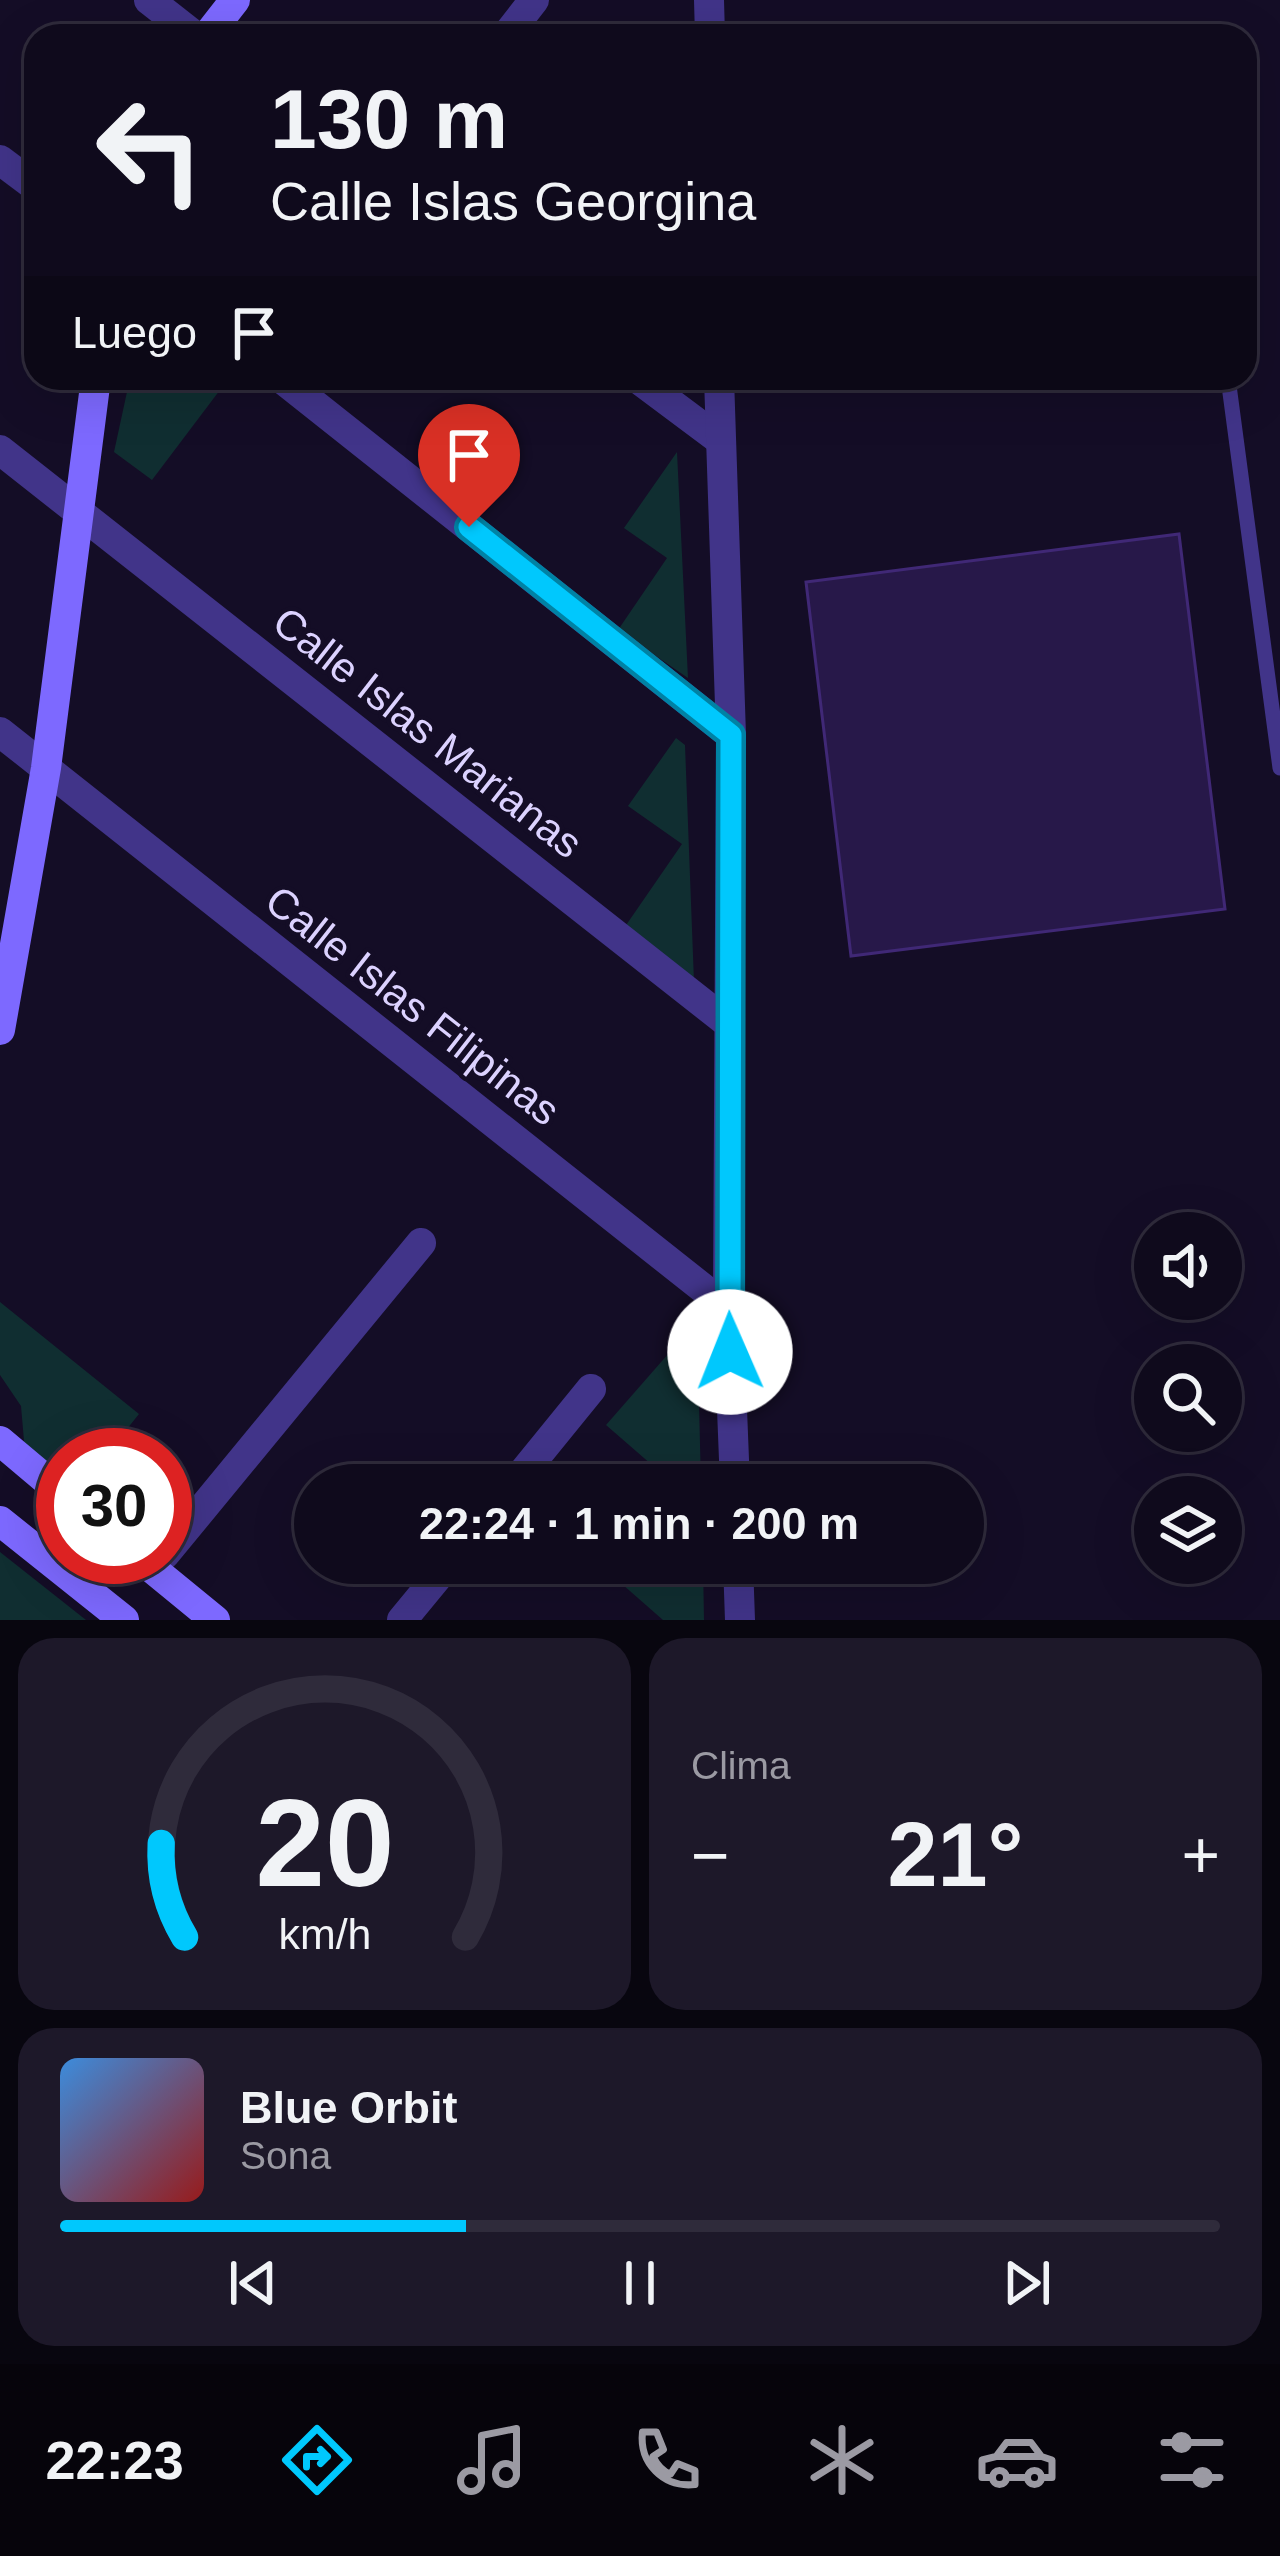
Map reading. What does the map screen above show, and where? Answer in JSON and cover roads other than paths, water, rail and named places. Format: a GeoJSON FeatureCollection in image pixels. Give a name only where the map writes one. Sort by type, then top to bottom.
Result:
{"type":"FeatureCollection","features":[{"type":"Feature","properties":{"kind":"street"},"geometry":{"type":"LineString","coordinates":[[149,0],[180,24]]}},
{"type":"Feature","properties":{"kind":"street"},"geometry":{"type":"LineString","coordinates":[[216,24],[235,0]]}},
{"type":"Feature","properties":{"kind":"street"},"geometry":{"type":"LineString","coordinates":[[515,24],[534,0]]}},
{"type":"Feature","properties":{"kind":"street"},"geometry":{"type":"LineString","coordinates":[[0,1030],[46,768],[75,506],[94,390]]}},
{"type":"Feature","properties":{"kind":"street"},"geometry":{"type":"LineString","coordinates":[[296,390],[731,735]]}},
{"type":"Feature","properties":{"kind":"street"},"geometry":{"type":"LineString","coordinates":[[653,390],[720,440]]}},
{"type":"Feature","properties":{"kind":"street"},"geometry":{"type":"LineString","coordinates":[[719,390],[731,735],[728,1308],[734,1464]]}},
{"type":"Feature","properties":{"kind":"street","name":"Calle Islas Marianas"},"geometry":{"type":"LineString","coordinates":[[0,450],[728,1023]]}},
{"type":"Feature","properties":{"kind":"street","name":"Calle Islas Filipinas"},"geometry":{"type":"LineString","coordinates":[[0,732],[728,1308]]}},
{"type":"Feature","properties":{"kind":"street"},"geometry":{"type":"LineString","coordinates":[[192,1515],[421,1243]]}},
{"type":"Feature","properties":{"kind":"street"},"geometry":{"type":"LineString","coordinates":[[529,1464],[591,1389]]}},
{"type":"Feature","properties":{"kind":"street"},"geometry":{"type":"LineString","coordinates":[[0,1441],[36,1471]]}},
{"type":"Feature","properties":{"kind":"street"},"geometry":{"type":"LineString","coordinates":[[0,1521],[124,1620]]}},
{"type":"Feature","properties":{"kind":"street"},"geometry":{"type":"LineString","coordinates":[[180,1584],[215,1620]]}},
{"type":"Feature","properties":{"kind":"street"},"geometry":{"type":"LineString","coordinates":[[403,1620],[432,1584]]}},
{"type":"Feature","properties":{"kind":"street"},"geometry":{"type":"LineString","coordinates":[[739,1584],[740,1620]]}},
{"type":"Feature","properties":{"kind":"lane"},"geometry":{"type":"LineString","coordinates":[[1230,390],[1280,769]]}}]}
